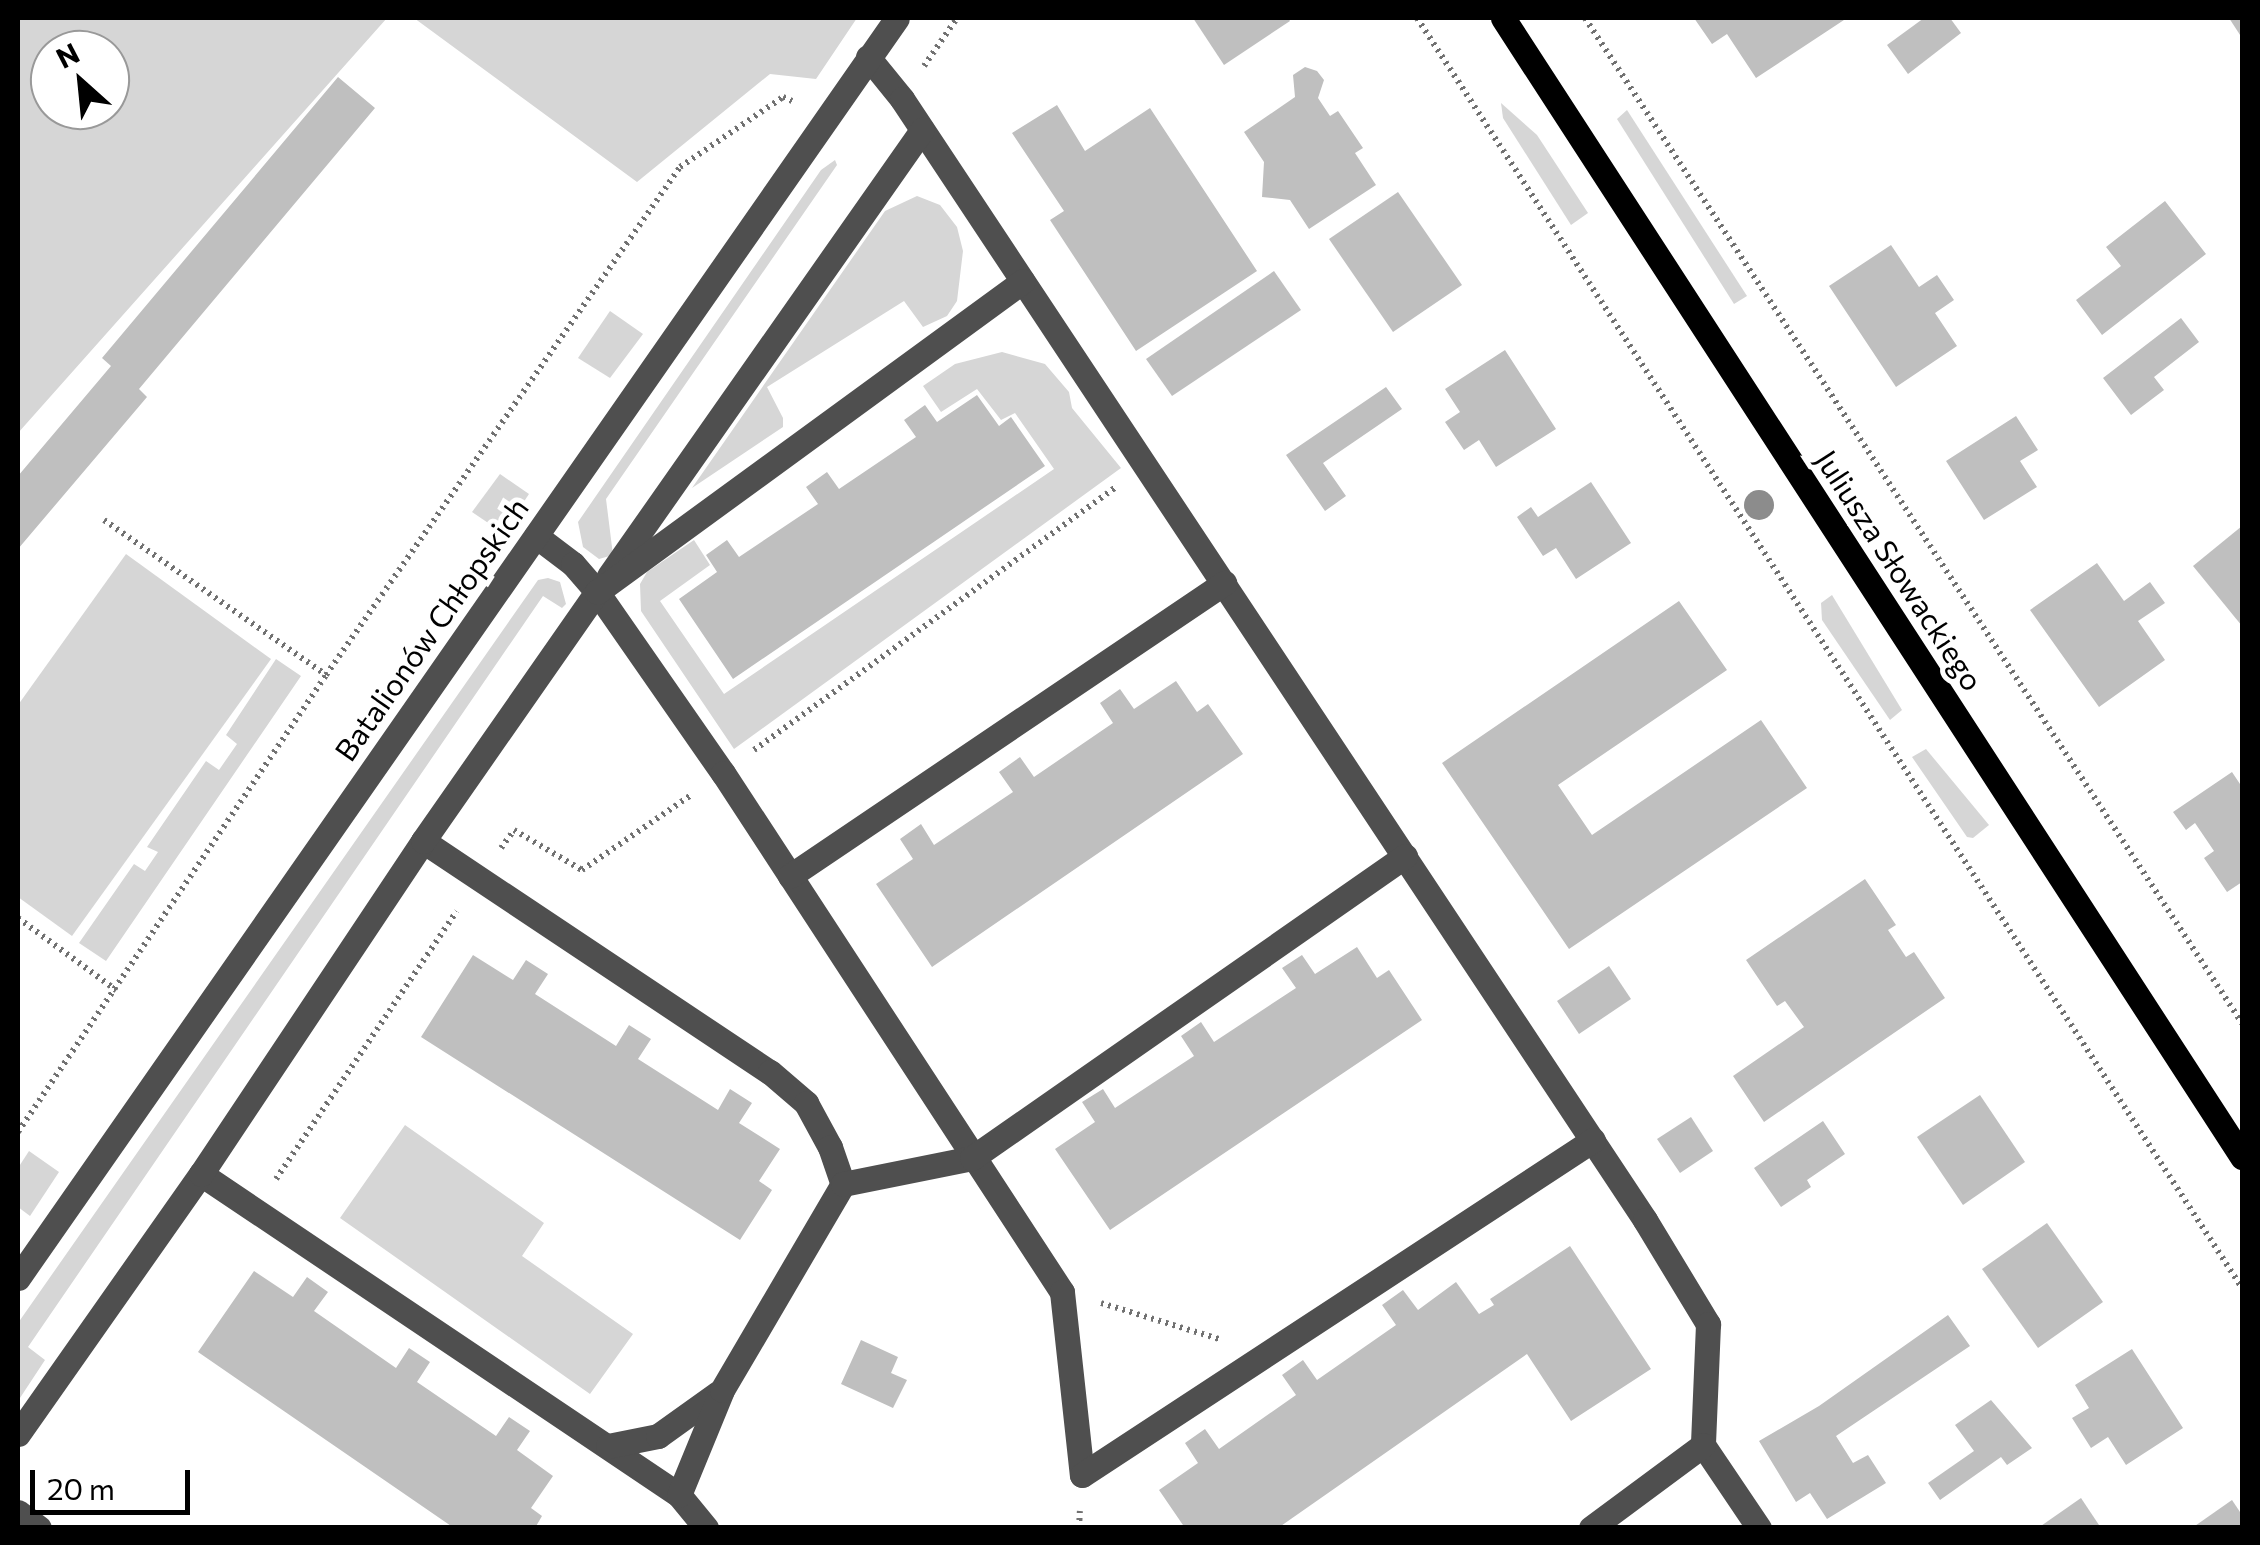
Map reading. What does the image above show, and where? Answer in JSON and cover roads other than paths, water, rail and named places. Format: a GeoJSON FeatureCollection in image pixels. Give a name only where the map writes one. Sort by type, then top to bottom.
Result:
{"type":"FeatureCollection","features":[{"type":"Feature","properties":{"kind":"main road","name":"Juliusza Słowackiego"},"geometry":{"type":"LineString","coordinates":[[1503,18],[2242,1157]]}},
{"type":"Feature","properties":{"kind":"street","name":"Batalionów Chłopskich"},"geometry":{"type":"LineString","coordinates":[[18,1278],[897,18]]}},
{"type":"Feature","properties":{"kind":"street"},"geometry":{"type":"LineString","coordinates":[[868,57],[902,100],[1405,856],[1708,1324],[1702,1445],[1759,1528]]}},
{"type":"Feature","properties":{"kind":"street"},"geometry":{"type":"LineString","coordinates":[[18,1434],[201,1174],[422,841],[922,130]]}},
{"type":"Feature","properties":{"kind":"street"},"geometry":{"type":"LineString","coordinates":[[597,592],[1023,282]]}},
{"type":"Feature","properties":{"kind":"street"},"geometry":{"type":"LineString","coordinates":[[536,536],[573,564],[597,592],[722,773],[1062,1292],[1082,1475],[1592,1140]]}},
{"type":"Feature","properties":{"kind":"street"},"geometry":{"type":"LineString","coordinates":[[790,876],[1224,583]]}},
{"type":"Feature","properties":{"kind":"street"},"geometry":{"type":"LineString","coordinates":[[422,841],[770,1072],[806,1104],[830,1147],[843,1184]]}},
{"type":"Feature","properties":{"kind":"street"},"geometry":{"type":"LineString","coordinates":[[679,1494],[722,1390],[843,1184],[972,1158],[1405,856]]}},
{"type":"Feature","properties":{"kind":"street"},"geometry":{"type":"LineString","coordinates":[[201,1174],[679,1494],[706,1528]]}},
{"type":"Feature","properties":{"kind":"street"},"geometry":{"type":"LineString","coordinates":[[608,1446],[658,1436],[722,1390]]}},
{"type":"Feature","properties":{"kind":"street"},"geometry":{"type":"LineString","coordinates":[[1591,1528],[1702,1445]]}},
{"type":"Feature","properties":{"kind":"street"},"geometry":{"type":"LineString","coordinates":[[18,1512],[39,1528]]}}]}
